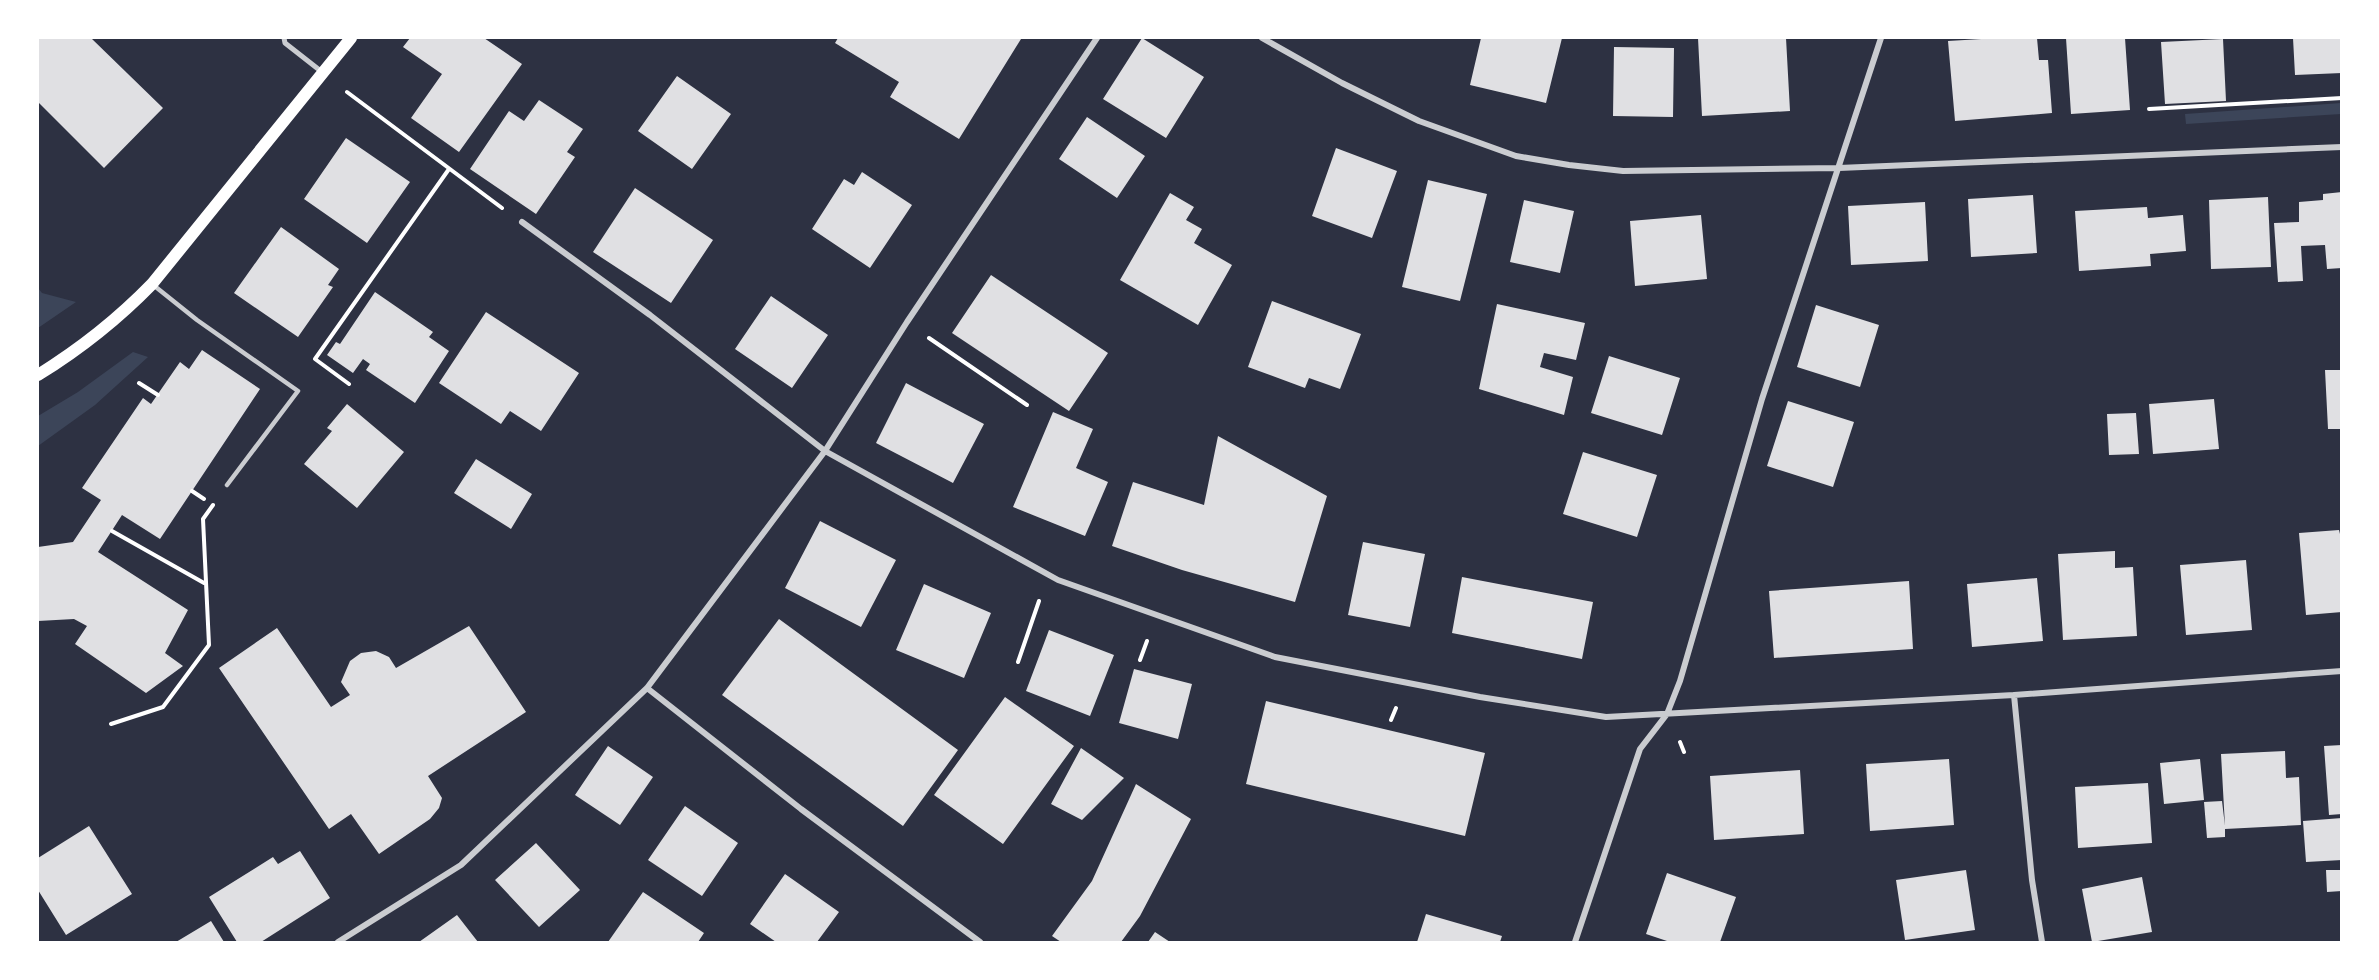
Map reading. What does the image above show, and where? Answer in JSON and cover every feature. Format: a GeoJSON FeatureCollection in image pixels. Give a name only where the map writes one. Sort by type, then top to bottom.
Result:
{"type":"FeatureCollection","features":[{"type":"Feature","properties":{"kind":"main road"},"geometry":{"type":"LineString","coordinates":[[38,375],[73,353],[121,315],[152,284],[351,38]]}},
{"type":"Feature","properties":{"kind":"street"},"geometry":{"type":"LineString","coordinates":[[284,38],[285,44],[323,74]]}},
{"type":"Feature","properties":{"kind":"street"},"geometry":{"type":"LineString","coordinates":[[338,942],[461,865],[647,688],[825,451],[906,322],[1097,38]]}},
{"type":"Feature","properties":{"kind":"street"},"geometry":{"type":"LineString","coordinates":[[1262,38],[1342,83],[1419,121],[1516,156],[1623,171],[1839,168],[2342,147]]}},
{"type":"Feature","properties":{"kind":"street"},"geometry":{"type":"LineString","coordinates":[[1575,942],[1640,749],[1667,714],[1680,681],[1762,399],[1881,38]]}},
{"type":"Feature","properties":{"kind":"street"},"geometry":{"type":"LineString","coordinates":[[522,222],[650,315],[825,451],[1048,575],[1275,657],[1480,697],[1606,717],[2014,695],[2342,671]]}},
{"type":"Feature","properties":{"kind":"street"},"geometry":{"type":"LineString","coordinates":[[647,688],[801,809],[980,942]]}},
{"type":"Feature","properties":{"kind":"street"},"geometry":{"type":"LineString","coordinates":[[2014,695],[2032,880],[2042,942]]}},
{"type":"Feature","properties":{"kind":"lane"},"geometry":{"type":"LineString","coordinates":[[152,284],[197,320],[298,392],[227,486]]}},
{"type":"Feature","properties":{"kind":"path"},"geometry":{"type":"LineString","coordinates":[[323,74],[522,222]]}},
{"type":"Feature","properties":{"kind":"path"},"geometry":{"type":"LineString","coordinates":[[2149,109],[2342,99]]}},
{"type":"Feature","properties":{"kind":"path"},"geometry":{"type":"LineString","coordinates":[[349,384],[315,359],[449,169]]}},
{"type":"Feature","properties":{"kind":"path"},"geometry":{"type":"LineString","coordinates":[[906,322],[1028,405]]}},
{"type":"Feature","properties":{"kind":"path"},"geometry":{"type":"LineString","coordinates":[[139,383],[158,395]]}},
{"type":"Feature","properties":{"kind":"path"},"geometry":{"type":"LineString","coordinates":[[111,724],[163,707],[209,645],[203,519],[227,486]]}},
{"type":"Feature","properties":{"kind":"path"},"geometry":{"type":"LineString","coordinates":[[112,531],[205,583]]}},
{"type":"Feature","properties":{"kind":"path"},"geometry":{"type":"LineString","coordinates":[[1018,662],[1048,575]]}},
{"type":"Feature","properties":{"kind":"shaded area"},"geometry":{"type":"Polygon","coordinates":[[[2341,103],[2341,114],[2186,124],[2185,114],[2341,103]]]}},
{"type":"Feature","properties":{"kind":"shaded area"},"geometry":{"type":"Polygon","coordinates":[[[38,288],[42,293],[76,302],[38,328],[38,288]]]}},
{"type":"Feature","properties":{"kind":"shaded area"},"geometry":{"type":"Polygon","coordinates":[[[133,352],[148,357],[95,405],[38,446],[38,416],[78,392],[133,352]]]}},
{"type":"Feature","properties":{"kind":"building"},"geometry":{"type":"Polygon","coordinates":[[[38,38],[91,38],[163,108],[104,168],[38,102],[38,38]]]}},
{"type":"Feature","properties":{"kind":"building"},"geometry":{"type":"Polygon","coordinates":[[[410,38],[484,38],[522,64],[459,152],[411,118],[442,74],[403,47],[410,38]]]}},
{"type":"Feature","properties":{"kind":"building"},"geometry":{"type":"Polygon","coordinates":[[[838,38],[1021,39],[959,139],[890,97],[899,82],[835,43],[838,38]]]}},
{"type":"Feature","properties":{"kind":"building"},"geometry":{"type":"Polygon","coordinates":[[[1142,38],[1204,77],[1166,138],[1103,99],[1142,38]]]}},
{"type":"Feature","properties":{"kind":"building"},"geometry":{"type":"Polygon","coordinates":[[[1481,38],[1562,38],[1546,103],[1470,85],[1481,38]]]}},
{"type":"Feature","properties":{"kind":"building"},"geometry":{"type":"Polygon","coordinates":[[[1698,38],[1786,38],[1790,111],[1702,116],[1698,38]]]}},
{"type":"Feature","properties":{"kind":"building"},"geometry":{"type":"Polygon","coordinates":[[[2037,38],[2039,60],[2048,60],[2052,113],[1955,121],[1948,41],[2037,38]]]}},
{"type":"Feature","properties":{"kind":"building"},"geometry":{"type":"Polygon","coordinates":[[[2066,38],[2125,38],[2130,110],[2071,114],[2066,38]]]}},
{"type":"Feature","properties":{"kind":"building"},"geometry":{"type":"Polygon","coordinates":[[[2293,38],[2342,38],[2342,73],[2295,75],[2293,38]]]}},
{"type":"Feature","properties":{"kind":"building"},"geometry":{"type":"Polygon","coordinates":[[[2223,39],[2226,101],[2165,104],[2161,42],[2223,39]]]}},
{"type":"Feature","properties":{"kind":"building"},"geometry":{"type":"Polygon","coordinates":[[[1614,47],[1674,48],[1673,117],[1613,116],[1614,47]]]}},
{"type":"Feature","properties":{"kind":"building"},"geometry":{"type":"Polygon","coordinates":[[[677,76],[731,114],[692,169],[638,131],[677,76]]]}},
{"type":"Feature","properties":{"kind":"building"},"geometry":{"type":"Polygon","coordinates":[[[539,100],[583,129],[567,152],[575,157],[536,214],[470,169],[509,111],[524,121],[539,100]]]}},
{"type":"Feature","properties":{"kind":"building"},"geometry":{"type":"Polygon","coordinates":[[[1087,117],[1145,156],[1117,198],[1059,159],[1087,117]]]}},
{"type":"Feature","properties":{"kind":"building"},"geometry":{"type":"Polygon","coordinates":[[[346,138],[410,182],[367,243],[304,199],[346,138]]]}},
{"type":"Feature","properties":{"kind":"building"},"geometry":{"type":"Polygon","coordinates":[[[1336,148],[1397,171],[1372,238],[1312,216],[1336,148]]]}},
{"type":"Feature","properties":{"kind":"building"},"geometry":{"type":"Polygon","coordinates":[[[862,172],[912,205],[870,268],[812,229],[844,179],[854,185],[862,172]]]}},
{"type":"Feature","properties":{"kind":"building"},"geometry":{"type":"Polygon","coordinates":[[[1428,180],[1487,194],[1460,301],[1402,287],[1428,180]]]}},
{"type":"Feature","properties":{"kind":"building"},"geometry":{"type":"Polygon","coordinates":[[[635,188],[713,240],[671,303],[593,252],[635,188]]]}},
{"type":"Feature","properties":{"kind":"building"},"geometry":{"type":"Polygon","coordinates":[[[2342,192],[2342,268],[2327,269],[2325,245],[2301,246],[2303,281],[2278,282],[2274,223],[2299,222],[2299,202],[2323,200],[2323,194],[2342,192]]]}},
{"type":"Feature","properties":{"kind":"building"},"geometry":{"type":"Polygon","coordinates":[[[1170,193],[1194,207],[1186,220],[1202,229],[1194,243],[1232,265],[1198,325],[1120,280],[1170,193]]]}},
{"type":"Feature","properties":{"kind":"building"},"geometry":{"type":"Polygon","coordinates":[[[2033,195],[2037,253],[1971,257],[1968,199],[2033,195]]]}},
{"type":"Feature","properties":{"kind":"building"},"geometry":{"type":"Polygon","coordinates":[[[2268,197],[2271,267],[2211,269],[2209,200],[2268,197]]]}},
{"type":"Feature","properties":{"kind":"building"},"geometry":{"type":"Polygon","coordinates":[[[1524,200],[1574,211],[1560,273],[1510,262],[1524,200]]]}},
{"type":"Feature","properties":{"kind":"building"},"geometry":{"type":"Polygon","coordinates":[[[1925,202],[1928,261],[1851,265],[1848,206],[1925,202]]]}},
{"type":"Feature","properties":{"kind":"building"},"geometry":{"type":"Polygon","coordinates":[[[2147,207],[2148,218],[2183,215],[2186,251],[2150,254],[2151,266],[2079,271],[2075,211],[2147,207]]]}},
{"type":"Feature","properties":{"kind":"building"},"geometry":{"type":"Polygon","coordinates":[[[1701,215],[1707,279],[1635,286],[1630,221],[1701,215]]]}},
{"type":"Feature","properties":{"kind":"building"},"geometry":{"type":"Polygon","coordinates":[[[281,227],[339,269],[328,285],[333,287],[298,337],[234,293],[281,227]]]}},
{"type":"Feature","properties":{"kind":"building"},"geometry":{"type":"Polygon","coordinates":[[[991,275],[1108,353],[1069,411],[952,333],[991,275]]]}},
{"type":"Feature","properties":{"kind":"building"},"geometry":{"type":"Polygon","coordinates":[[[375,292],[433,332],[429,337],[449,351],[415,403],[366,370],[370,364],[363,359],[353,373],[327,355],[336,342],[340,344],[375,292]]]}},
{"type":"Feature","properties":{"kind":"building"},"geometry":{"type":"Polygon","coordinates":[[[771,296],[828,335],[792,388],[735,349],[771,296]]]}},
{"type":"Feature","properties":{"kind":"building"},"geometry":{"type":"Polygon","coordinates":[[[1272,301],[1361,334],[1340,389],[1309,378],[1305,388],[1248,367],[1272,301]]]}},
{"type":"Feature","properties":{"kind":"building"},"geometry":{"type":"Polygon","coordinates":[[[1497,304],[1585,323],[1576,360],[1544,353],[1540,367],[1573,377],[1564,415],[1479,389],[1497,304]]]}},
{"type":"Feature","properties":{"kind":"building"},"geometry":{"type":"Polygon","coordinates":[[[1816,305],[1879,325],[1860,387],[1797,367],[1816,305]]]}},
{"type":"Feature","properties":{"kind":"building"},"geometry":{"type":"Polygon","coordinates":[[[486,312],[579,373],[541,431],[510,411],[501,424],[439,383],[486,312]]]}},
{"type":"Feature","properties":{"kind":"building"},"geometry":{"type":"Polygon","coordinates":[[[202,350],[260,389],[160,539],[122,515],[98,552],[188,610],[165,653],[183,666],[146,693],[75,644],[87,626],[74,619],[38,621],[38,547],[73,542],[101,500],[82,488],[143,398],[151,404],[180,362],[189,369],[202,350]]]}},
{"type":"Feature","properties":{"kind":"building"},"geometry":{"type":"Polygon","coordinates":[[[1609,356],[1680,378],[1662,435],[1591,413],[1609,356]]]}},
{"type":"Feature","properties":{"kind":"building"},"geometry":{"type":"Polygon","coordinates":[[[2325,370],[2342,370],[2342,429],[2328,429],[2325,370]]]}},
{"type":"Feature","properties":{"kind":"building"},"geometry":{"type":"Polygon","coordinates":[[[906,383],[984,424],[953,483],[876,443],[906,383]]]}},
{"type":"Feature","properties":{"kind":"building"},"geometry":{"type":"Polygon","coordinates":[[[2214,399],[2219,449],[2153,454],[2149,404],[2214,399]]]}},
{"type":"Feature","properties":{"kind":"building"},"geometry":{"type":"Polygon","coordinates":[[[1788,401],[1854,422],[1833,487],[1767,466],[1788,401]]]}},
{"type":"Feature","properties":{"kind":"building"},"geometry":{"type":"Polygon","coordinates":[[[347,404],[404,452],[357,508],[304,464],[332,431],[327,428],[347,404]]]}},
{"type":"Feature","properties":{"kind":"building"},"geometry":{"type":"Polygon","coordinates":[[[1053,412],[1093,429],[1076,468],[1108,482],[1085,536],[1013,507],[1053,412]]]}},
{"type":"Feature","properties":{"kind":"building"},"geometry":{"type":"Polygon","coordinates":[[[2136,413],[2139,454],[2109,455],[2107,414],[2136,413]]]}},
{"type":"Feature","properties":{"kind":"building"},"geometry":{"type":"Polygon","coordinates":[[[1218,436],[1327,496],[1295,602],[1182,570],[1112,546],[1133,482],[1204,505],[1218,436]]]}},
{"type":"Feature","properties":{"kind":"building"},"geometry":{"type":"Polygon","coordinates":[[[1583,452],[1657,475],[1637,537],[1563,514],[1583,452]]]}},
{"type":"Feature","properties":{"kind":"building"},"geometry":{"type":"Polygon","coordinates":[[[476,459],[532,494],[511,529],[454,493],[476,459]]]}},
{"type":"Feature","properties":{"kind":"building"},"geometry":{"type":"Polygon","coordinates":[[[820,521],[896,560],[861,627],[785,588],[820,521]]]}},
{"type":"Feature","properties":{"kind":"building"},"geometry":{"type":"Polygon","coordinates":[[[2339,530],[2342,542],[2342,612],[2306,615],[2299,533],[2339,530]]]}},
{"type":"Feature","properties":{"kind":"building"},"geometry":{"type":"Polygon","coordinates":[[[1363,542],[1425,554],[1410,627],[1348,615],[1363,542]]]}},
{"type":"Feature","properties":{"kind":"building"},"geometry":{"type":"Polygon","coordinates":[[[2115,551],[2115,568],[2133,567],[2137,636],[2063,640],[2058,554],[2115,551]]]}},
{"type":"Feature","properties":{"kind":"building"},"geometry":{"type":"Polygon","coordinates":[[[2246,560],[2252,630],[2186,635],[2180,565],[2246,560]]]}},
{"type":"Feature","properties":{"kind":"building"},"geometry":{"type":"Polygon","coordinates":[[[1462,577],[1593,602],[1582,659],[1452,633],[1462,577]]]}},
{"type":"Feature","properties":{"kind":"building"},"geometry":{"type":"Polygon","coordinates":[[[2037,578],[2043,641],[1972,647],[1967,584],[2037,578]]]}},
{"type":"Feature","properties":{"kind":"building"},"geometry":{"type":"Polygon","coordinates":[[[1909,581],[1913,649],[1774,658],[1769,591],[1909,581]]]}},
{"type":"Feature","properties":{"kind":"building"},"geometry":{"type":"Polygon","coordinates":[[[924,584],[991,613],[964,678],[896,650],[924,584]]]}},
{"type":"Feature","properties":{"kind":"building"},"geometry":{"type":"Polygon","coordinates":[[[779,619],[958,750],[903,826],[722,695],[779,619]]]}},
{"type":"Feature","properties":{"kind":"building"},"geometry":{"type":"Polygon","coordinates":[[[469,626],[526,712],[428,776],[442,798],[439,808],[430,819],[379,854],[351,814],[329,829],[219,668],[277,628],[331,707],[350,695],[341,682],[350,661],[361,653],[376,651],[389,657],[396,668],[469,626]]]}},
{"type":"Feature","properties":{"kind":"building"},"geometry":{"type":"Polygon","coordinates":[[[1049,630],[1114,655],[1090,716],[1026,691],[1049,630]]]}},
{"type":"Feature","properties":{"kind":"building"},"geometry":{"type":"Polygon","coordinates":[[[1134,669],[1192,684],[1178,739],[1119,723],[1134,669]]]}},
{"type":"Feature","properties":{"kind":"building"},"geometry":{"type":"Polygon","coordinates":[[[1005,697],[1074,746],[1003,844],[934,795],[1005,697]]]}},
{"type":"Feature","properties":{"kind":"building"},"geometry":{"type":"Polygon","coordinates":[[[1266,701],[1485,753],[1465,836],[1246,784],[1266,701]]]}},
{"type":"Feature","properties":{"kind":"building"},"geometry":{"type":"Polygon","coordinates":[[[2342,745],[2342,814],[2329,815],[2324,746],[2342,745]]]}},
{"type":"Feature","properties":{"kind":"building"},"geometry":{"type":"Polygon","coordinates":[[[608,746],[653,777],[620,825],[575,795],[608,746]]]}},
{"type":"Feature","properties":{"kind":"building"},"geometry":{"type":"Polygon","coordinates":[[[1081,748],[1124,778],[1082,820],[1051,804],[1081,748]]]}},
{"type":"Feature","properties":{"kind":"building"},"geometry":{"type":"Polygon","coordinates":[[[2285,751],[2286,778],[2299,777],[2301,825],[2225,829],[2225,837],[2207,838],[2204,802],[2222,801],[2225,826],[2221,754],[2285,751]]]}},
{"type":"Feature","properties":{"kind":"building"},"geometry":{"type":"Polygon","coordinates":[[[1949,759],[1954,825],[1870,831],[1866,764],[1949,759]]]}},
{"type":"Feature","properties":{"kind":"building"},"geometry":{"type":"Polygon","coordinates":[[[2200,759],[2204,800],[2164,804],[2160,763],[2200,759]]]}},
{"type":"Feature","properties":{"kind":"building"},"geometry":{"type":"Polygon","coordinates":[[[1800,770],[1804,834],[1714,840],[1710,776],[1800,770]]]}},
{"type":"Feature","properties":{"kind":"building"},"geometry":{"type":"Polygon","coordinates":[[[2148,783],[2152,843],[2078,848],[2075,787],[2148,783]]]}},
{"type":"Feature","properties":{"kind":"building"},"geometry":{"type":"Polygon","coordinates":[[[1136,784],[1191,819],[1140,916],[1121,942],[1061,942],[1052,936],[1092,881],[1136,784]]]}},
{"type":"Feature","properties":{"kind":"building"},"geometry":{"type":"Polygon","coordinates":[[[685,806],[738,843],[702,896],[648,860],[685,806]]]}},
{"type":"Feature","properties":{"kind":"building"},"geometry":{"type":"Polygon","coordinates":[[[2342,818],[2342,860],[2306,862],[2303,821],[2342,818]]]}},
{"type":"Feature","properties":{"kind":"building"},"geometry":{"type":"Polygon","coordinates":[[[89,826],[132,894],[66,935],[38,890],[38,858],[89,826]]]}},
{"type":"Feature","properties":{"kind":"building"},"geometry":{"type":"Polygon","coordinates":[[[536,843],[580,890],[539,927],[495,880],[536,843]]]}},
{"type":"Feature","properties":{"kind":"building"},"geometry":{"type":"Polygon","coordinates":[[[300,851],[330,898],[261,942],[237,942],[209,897],[273,857],[278,864],[300,851]]]}},
{"type":"Feature","properties":{"kind":"building"},"geometry":{"type":"Polygon","coordinates":[[[1966,870],[1975,930],[1905,940],[1896,880],[1966,870]]]}},
{"type":"Feature","properties":{"kind":"building"},"geometry":{"type":"Polygon","coordinates":[[[2326,870],[2342,870],[2342,891],[2327,892],[2326,870]]]}},
{"type":"Feature","properties":{"kind":"building"},"geometry":{"type":"Polygon","coordinates":[[[1667,873],[1736,897],[1720,942],[1670,942],[1646,934],[1667,873]]]}},
{"type":"Feature","properties":{"kind":"building"},"geometry":{"type":"Polygon","coordinates":[[[785,874],[839,912],[817,942],[776,942],[750,924],[785,874]]]}},
{"type":"Feature","properties":{"kind":"building"},"geometry":{"type":"Polygon","coordinates":[[[2142,877],[2152,932],[2092,942],[2082,889],[2142,877]]]}},
{"type":"Feature","properties":{"kind":"building"},"geometry":{"type":"Polygon","coordinates":[[[643,892],[704,933],[698,942],[608,942],[643,892]]]}},
{"type":"Feature","properties":{"kind":"building"},"geometry":{"type":"Polygon","coordinates":[[[1426,914],[1502,936],[1500,942],[1417,942],[1426,914]]]}},
{"type":"Feature","properties":{"kind":"building"},"geometry":{"type":"Polygon","coordinates":[[[457,915],[478,942],[419,942],[457,915]]]}},
{"type":"Feature","properties":{"kind":"building"},"geometry":{"type":"Polygon","coordinates":[[[211,921],[224,942],[176,942],[211,921]]]}},
{"type":"Feature","properties":{"kind":"building"},"geometry":{"type":"Polygon","coordinates":[[[1155,932],[1170,942],[1148,942],[1155,932]]]}}]}
